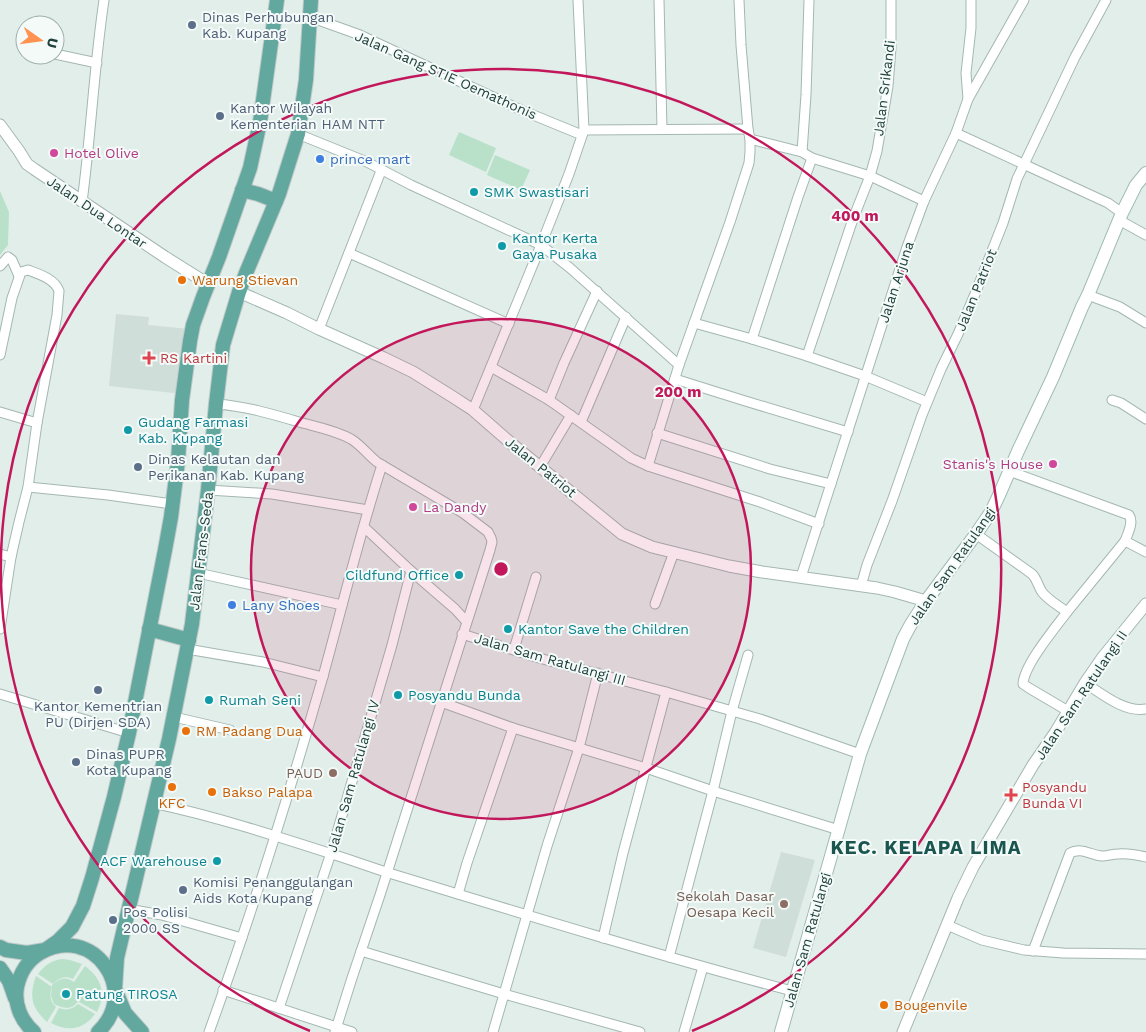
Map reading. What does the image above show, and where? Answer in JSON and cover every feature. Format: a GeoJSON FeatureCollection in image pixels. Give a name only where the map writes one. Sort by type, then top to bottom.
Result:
{"type":"FeatureCollection","features":[{"type":"Feature","properties":{"kind":"main road"},"geometry":{"type":"LineString","coordinates":[[34,1032],[24,1020],[19,1010],[17,990],[21,975],[29,962],[36,955],[58,941],[72,927],[84,906],[117,788],[130,733],[169,525],[178,461],[182,400],[193,325],[250,168],[260,122],[277,0]]}},
{"type":"Feature","properties":{"kind":"main road","name":"Jalan Frans-Seda"},"geometry":{"type":"LineString","coordinates":[[98,1032],[113,1009],[117,958],[174,717],[188,645],[224,345],[239,292],[276,201],[298,134],[306,80],[311,0]]}},
{"type":"Feature","properties":{"kind":"main road","name":"Jalan Sam Ratulangi"},"geometry":{"type":"LineString","coordinates":[[781,1032],[860,754],[903,639],[926,601],[991,512],[1053,377],[1121,216],[1136,185],[1145,175]]}},
{"type":"Feature","properties":{"kind":"main road"},"geometry":{"type":"LineString","coordinates":[[242,190],[276,201]]}},
{"type":"Feature","properties":{"kind":"main road"},"geometry":{"type":"LineString","coordinates":[[149,629],[188,645]]}},
{"type":"Feature","properties":{"kind":"main road"},"geometry":{"type":"LineString","coordinates":[[0,948],[28,952],[65,945],[76,946],[94,954],[105,965],[125,1013],[142,1032]]}},
{"type":"Feature","properties":{"kind":"main road"},"geometry":{"type":"LineString","coordinates":[[0,968],[9,981],[26,1032]]}},
{"type":"Feature","properties":{"kind":"street"},"geometry":{"type":"LineString","coordinates":[[82,202],[104,0]]}},
{"type":"Feature","properties":{"kind":"street"},"geometry":{"type":"LineString","coordinates":[[473,410],[541,245],[569,174],[583,132],[578,0]]}},
{"type":"Feature","properties":{"kind":"street"},"geometry":{"type":"LineString","coordinates":[[659,0],[662,129]]}},
{"type":"Feature","properties":{"kind":"street"},"geometry":{"type":"LineString","coordinates":[[648,466],[679,365],[749,163],[750,139],[741,45],[739,0]]}},
{"type":"Feature","properties":{"kind":"street"},"geometry":{"type":"LineString","coordinates":[[802,152],[809,0]]}},
{"type":"Feature","properties":{"kind":"street","name":"Jalan Srikandi"},"geometry":{"type":"LineString","coordinates":[[807,356],[853,219],[870,176],[876,151],[888,86],[891,48],[891,0]]}},
{"type":"Feature","properties":{"kind":"street"},"geometry":{"type":"LineString","coordinates":[[968,98],[966,73],[971,28],[971,0]]}},
{"type":"Feature","properties":{"kind":"street","name":"Jalan Arjuna"},"geometry":{"type":"LineString","coordinates":[[801,577],[907,247],[924,201],[956,133],[968,98],[1024,0]]}},
{"type":"Feature","properties":{"kind":"street","name":"Jalan Patriot"},"geometry":{"type":"LineString","coordinates":[[861,586],[927,402],[975,294],[1017,179],[1075,57],[1106,0]]}},
{"type":"Feature","properties":{"kind":"street","name":"Jalan Gang STIE Oemathonis"},"geometry":{"type":"LineString","coordinates":[[310,17],[360,35],[521,110],[583,132]]}},
{"type":"Feature","properties":{"kind":"street"},"geometry":{"type":"LineString","coordinates":[[65,56],[96,63]]}},
{"type":"Feature","properties":{"kind":"street","name":"Jalan Dua Lontar"},"geometry":{"type":"LineString","coordinates":[[0,125],[20,151],[27,164],[42,176],[165,258],[208,284]]}},
{"type":"Feature","properties":{"kind":"street"},"geometry":{"type":"LineString","coordinates":[[583,132],[662,129],[748,129]]}},
{"type":"Feature","properties":{"kind":"street"},"geometry":{"type":"LineString","coordinates":[[956,133],[1108,204],[1146,235]]}},
{"type":"Feature","properties":{"kind":"street"},"geometry":{"type":"LineString","coordinates":[[298,134],[367,162],[381,171],[541,245],[570,268],[679,365]]}},
{"type":"Feature","properties":{"kind":"street"},"geometry":{"type":"LineString","coordinates":[[750,139],[802,152],[812,158],[870,176],[924,201]]}},
{"type":"Feature","properties":{"kind":"street"},"geometry":{"type":"LineString","coordinates":[[752,339],[812,158]]}},
{"type":"Feature","properties":{"kind":"street"},"geometry":{"type":"LineString","coordinates":[[319,329],[381,171]]}},
{"type":"Feature","properties":{"kind":"street"},"geometry":{"type":"LineString","coordinates":[[349,253],[509,324]]}},
{"type":"Feature","properties":{"kind":"street"},"geometry":{"type":"LineString","coordinates":[[0,266],[8,257],[12,260],[19,276]]}},
{"type":"Feature","properties":{"kind":"street"},"geometry":{"type":"LineString","coordinates":[[0,355],[12,298],[21,272],[28,270],[50,280],[60,291],[56,324],[36,422],[28,487],[18,522],[0,629]]}},
{"type":"Feature","properties":{"kind":"street","name":"Jalan Patriot"},"geometry":{"type":"LineString","coordinates":[[239,292],[384,358],[412,372],[453,397],[473,410],[622,534],[652,547],[754,571],[861,586],[895,592],[926,601]]}},
{"type":"Feature","properties":{"kind":"street"},"geometry":{"type":"LineString","coordinates":[[549,400],[597,292]]}},
{"type":"Feature","properties":{"kind":"street"},"geometry":{"type":"LineString","coordinates":[[1088,295],[1120,307],[1146,323]]}},
{"type":"Feature","properties":{"kind":"street"},"geometry":{"type":"LineString","coordinates":[[581,422],[626,318]]}},
{"type":"Feature","properties":{"kind":"street"},"geometry":{"type":"LineString","coordinates":[[694,323],[807,356],[865,376],[927,402]]}},
{"type":"Feature","properties":{"kind":"street"},"geometry":{"type":"LineString","coordinates":[[491,367],[549,400],[631,458],[648,466],[760,502],[819,524]]}},
{"type":"Feature","properties":{"kind":"street"},"geometry":{"type":"LineString","coordinates":[[675,379],[848,432]]}},
{"type":"Feature","properties":{"kind":"street"},"geometry":{"type":"LineString","coordinates":[[1112,400],[1146,419]]}},
{"type":"Feature","properties":{"kind":"street","name":"Jalan Sam Ratulangi III"},"geometry":{"type":"LineString","coordinates":[[216,404],[235,406],[327,430],[351,440],[362,448],[368,456],[463,514],[488,532],[491,538],[491,546],[462,634],[540,658],[760,719],[860,754]]}},
{"type":"Feature","properties":{"kind":"street"},"geometry":{"type":"LineString","coordinates":[[0,412],[36,422]]}},
{"type":"Feature","properties":{"kind":"street"},"geometry":{"type":"LineString","coordinates":[[540,466],[571,415]]}},
{"type":"Feature","properties":{"kind":"street"},"geometry":{"type":"LineString","coordinates":[[657,433],[770,469],[830,484]]}},
{"type":"Feature","properties":{"kind":"street"},"geometry":{"type":"LineString","coordinates":[[209,1032],[286,804],[382,465]]}},
{"type":"Feature","properties":{"kind":"street"},"geometry":{"type":"LineString","coordinates":[[1009,471],[1131,517],[1130,530],[1125,541],[1067,612],[1025,674],[1023,684],[1068,711]]}},
{"type":"Feature","properties":{"kind":"street"},"geometry":{"type":"LineString","coordinates":[[28,487],[172,504]]}},
{"type":"Feature","properties":{"kind":"street"},"geometry":{"type":"LineString","coordinates":[[208,490],[272,494],[368,510]]}},
{"type":"Feature","properties":{"kind":"street"},"geometry":{"type":"LineString","coordinates":[[364,527],[466,621]]}},
{"type":"Feature","properties":{"kind":"street"},"geometry":{"type":"LineString","coordinates":[[976,534],[1032,574],[1045,596],[1067,612]]}},
{"type":"Feature","properties":{"kind":"street"},"geometry":{"type":"LineString","coordinates":[[1125,541],[1146,552]]}},
{"type":"Feature","properties":{"kind":"street"},"geometry":{"type":"LineString","coordinates":[[655,604],[674,552]]}},
{"type":"Feature","properties":{"kind":"street"},"geometry":{"type":"LineString","coordinates":[[0,554],[12,557]]}},
{"type":"Feature","properties":{"kind":"street","name":"Jalan Sam Ratulangi IV"},"geometry":{"type":"LineString","coordinates":[[279,1008],[331,854],[392,645],[411,571]]}},
{"type":"Feature","properties":{"kind":"street"},"geometry":{"type":"LineString","coordinates":[[198,573],[342,605]]}},
{"type":"Feature","properties":{"kind":"street"},"geometry":{"type":"LineString","coordinates":[[514,649],[536,577]]}},
{"type":"Feature","properties":{"kind":"street","name":"Jalan Sam Ratulangi II"},"geometry":{"type":"LineString","coordinates":[[903,1032],[973,866],[1033,765],[1085,683],[1146,604]]}},
{"type":"Feature","properties":{"kind":"street"},"geometry":{"type":"LineString","coordinates":[[336,1029],[388,873],[462,634]]}},
{"type":"Feature","properties":{"kind":"street"},"geometry":{"type":"LineString","coordinates":[[188,645],[323,677]]}},
{"type":"Feature","properties":{"kind":"street"},"geometry":{"type":"LineString","coordinates":[[669,957],[748,655]]}},
{"type":"Feature","properties":{"kind":"street"},"geometry":{"type":"LineString","coordinates":[[493,1032],[547,846],[580,748],[598,673]]}},
{"type":"Feature","properties":{"kind":"street"},"geometry":{"type":"LineString","coordinates":[[1085,683],[1122,705],[1141,710],[1146,709]]}},
{"type":"Feature","properties":{"kind":"street"},"geometry":{"type":"LineString","coordinates":[[603,938],[623,853],[666,692]]}},
{"type":"Feature","properties":{"kind":"street"},"geometry":{"type":"LineString","coordinates":[[0,694],[130,733]]}},
{"type":"Feature","properties":{"kind":"street"},"geometry":{"type":"LineString","coordinates":[[441,702],[513,728],[646,768],[839,830]]}},
{"type":"Feature","properties":{"kind":"street"},"geometry":{"type":"LineString","coordinates":[[174,717],[230,730]]}},
{"type":"Feature","properties":{"kind":"street"},"geometry":{"type":"LineString","coordinates":[[458,894],[513,728]]}},
{"type":"Feature","properties":{"kind":"street"},"geometry":{"type":"LineString","coordinates":[[153,803],[189,810],[603,938],[792,991]]}},
{"type":"Feature","properties":{"kind":"street"},"geometry":{"type":"LineString","coordinates":[[1033,951],[1070,853],[1080,850],[1100,856],[1126,854],[1146,857]]}},
{"type":"Feature","properties":{"kind":"street"},"geometry":{"type":"LineString","coordinates":[[128,909],[162,915],[242,938]]}},
{"type":"Feature","properties":{"kind":"street"},"geometry":{"type":"LineString","coordinates":[[947,925],[982,940],[1033,951],[1146,954]]}},
{"type":"Feature","properties":{"kind":"street"},"geometry":{"type":"LineString","coordinates":[[361,951],[640,1032]]}},
{"type":"Feature","properties":{"kind":"street"},"geometry":{"type":"LineString","coordinates":[[684,1032],[703,967]]}},
{"type":"Feature","properties":{"kind":"street"},"geometry":{"type":"LineString","coordinates":[[223,990],[336,1029],[352,1032]]}},
{"type":"Feature","properties":{"kind":"shaded area","name":"RS Kartini"},"geometry":{"type":"Polygon","coordinates":[[[116,314],[149,317],[148,325],[190,329],[183,394],[109,386],[116,314]]]}},
{"type":"Feature","properties":{"kind":"shaded area","name":"Sekolah Dasar Oesapa Kecil"},"geometry":{"type":"Polygon","coordinates":[[[781,852],[815,860],[786,957],[753,948],[781,852]]]}},
{"type":"Feature","properties":{"kind":"green space"},"geometry":{"type":"Polygon","coordinates":[[[459,132],[496,148],[486,172],[449,155],[459,132]]]}},
{"type":"Feature","properties":{"kind":"green space"},"geometry":{"type":"Polygon","coordinates":[[[495,155],[530,170],[521,190],[487,175],[495,155]]]}},
{"type":"Feature","properties":{"kind":"green space"},"geometry":{"type":"Polygon","coordinates":[[[0,191],[9,212],[8,245],[0,255],[0,191]]]}},
{"type":"Feature","properties":{"kind":"green space"},"geometry":{"type":"Polygon","coordinates":[[[63,959],[82,964],[73,979],[62,978],[53,984],[38,974],[49,964],[63,959]]]}},
{"type":"Feature","properties":{"kind":"green space"},"geometry":{"type":"Polygon","coordinates":[[[85,966],[95,976],[101,986],[102,998],[97,1012],[79,1002],[80,996],[76,1004],[70,1008],[54,1004],[51,996],[52,985],[63,979],[74,982],[85,966]]]}},
{"type":"Feature","properties":{"kind":"green space"},"geometry":{"type":"Polygon","coordinates":[[[36,976],[52,987],[52,1003],[56,1007],[47,1022],[33,1001],[32,995],[36,976]]]}},
{"type":"Feature","properties":{"kind":"green space"},"geometry":{"type":"Polygon","coordinates":[[[78,1004],[95,1014],[85,1023],[75,1028],[63,1028],[51,1023],[59,1008],[69,1009],[78,1004]]]}},
{"type":"Feature","properties":{"kind":"place","name":"Dinas Perhubungan Kab. Kupang"},"geometry":{"type":"Point","coordinates":[192,25]}},
{"type":"Feature","properties":{"kind":"place","name":"Kantor Wilayah Kementerian HAM NTT"},"geometry":{"type":"Point","coordinates":[220,116]}},
{"type":"Feature","properties":{"kind":"place","name":"Hotel Olive"},"geometry":{"type":"Point","coordinates":[54,153]}},
{"type":"Feature","properties":{"kind":"place","name":"prince mart"},"geometry":{"type":"Point","coordinates":[320,159]}},
{"type":"Feature","properties":{"kind":"place","name":"SMK Swastisari"},"geometry":{"type":"Point","coordinates":[474,192]}},
{"type":"Feature","properties":{"kind":"place","name":"Kantor Kerta Gaya Pusaka"},"geometry":{"type":"Point","coordinates":[502,246]}},
{"type":"Feature","properties":{"kind":"place","name":"Warung Stievan"},"geometry":{"type":"Point","coordinates":[182,280]}},
{"type":"Feature","properties":{"kind":"place","name":"RS Kartini"},"geometry":{"type":"Point","coordinates":[149,358]}},
{"type":"Feature","properties":{"kind":"place","name":"Gudang Farmasi Kab. Kupang"},"geometry":{"type":"Point","coordinates":[128,430]}},
{"type":"Feature","properties":{"kind":"place","name":"Stanis's House"},"geometry":{"type":"Point","coordinates":[1053,464]}},
{"type":"Feature","properties":{"kind":"place","name":"Dinas Kelautan dan Perikanan Kab. Kupang"},"geometry":{"type":"Point","coordinates":[138,467]}},
{"type":"Feature","properties":{"kind":"place","name":"La Dandy"},"geometry":{"type":"Point","coordinates":[413,507]}},
{"type":"Feature","properties":{"kind":"place","name":"Cildfund Office"},"geometry":{"type":"Point","coordinates":[459,575]}},
{"type":"Feature","properties":{"kind":"place","name":"Lany Shoes"},"geometry":{"type":"Point","coordinates":[232,605]}},
{"type":"Feature","properties":{"kind":"place","name":"Kantor Save the Children"},"geometry":{"type":"Point","coordinates":[508,629]}},
{"type":"Feature","properties":{"kind":"place","name":"Kantor Kementrian PU (Dirjen SDA)"},"geometry":{"type":"Point","coordinates":[98,690]}},
{"type":"Feature","properties":{"kind":"place","name":"Posyandu Bunda"},"geometry":{"type":"Point","coordinates":[398,695]}},
{"type":"Feature","properties":{"kind":"place","name":"Rumah Seni"},"geometry":{"type":"Point","coordinates":[209,700]}},
{"type":"Feature","properties":{"kind":"place","name":"RM Padang Dua"},"geometry":{"type":"Point","coordinates":[186,731]}},
{"type":"Feature","properties":{"kind":"place","name":"Dinas PUPR Kota Kupang"},"geometry":{"type":"Point","coordinates":[76,762]}},
{"type":"Feature","properties":{"kind":"place","name":"PAUD"},"geometry":{"type":"Point","coordinates":[333,773]}},
{"type":"Feature","properties":{"kind":"place","name":"KFC"},"geometry":{"type":"Point","coordinates":[172,787]}},
{"type":"Feature","properties":{"kind":"place","name":"Bakso Palapa"},"geometry":{"type":"Point","coordinates":[212,792]}},
{"type":"Feature","properties":{"kind":"place","name":"Posyandu Bunda VI"},"geometry":{"type":"Point","coordinates":[1011,795]}},
{"type":"Feature","properties":{"kind":"place","name":"ACF Warehouse"},"geometry":{"type":"Point","coordinates":[217,861]}},
{"type":"Feature","properties":{"kind":"place","name":"Komisi Penanggulangan Aids Kota Kupang"},"geometry":{"type":"Point","coordinates":[183,890]}},
{"type":"Feature","properties":{"kind":"place","name":"Sekolah Dasar Oesapa Kecil"},"geometry":{"type":"Point","coordinates":[784,904]}},
{"type":"Feature","properties":{"kind":"place","name":"Pos Polisi 2000 SS"},"geometry":{"type":"Point","coordinates":[113,920]}},
{"type":"Feature","properties":{"kind":"place","name":"Patung TIROSA"},"geometry":{"type":"Point","coordinates":[66,994]}},
{"type":"Feature","properties":{"kind":"place","name":"Bougenvile"},"geometry":{"type":"Point","coordinates":[884,1005]}},
{"type":"Feature","properties":{"kind":"district","name":"KEC. KELAPA LIMA"},"geometry":{"type":"Point","coordinates":[926,847]}}]}
